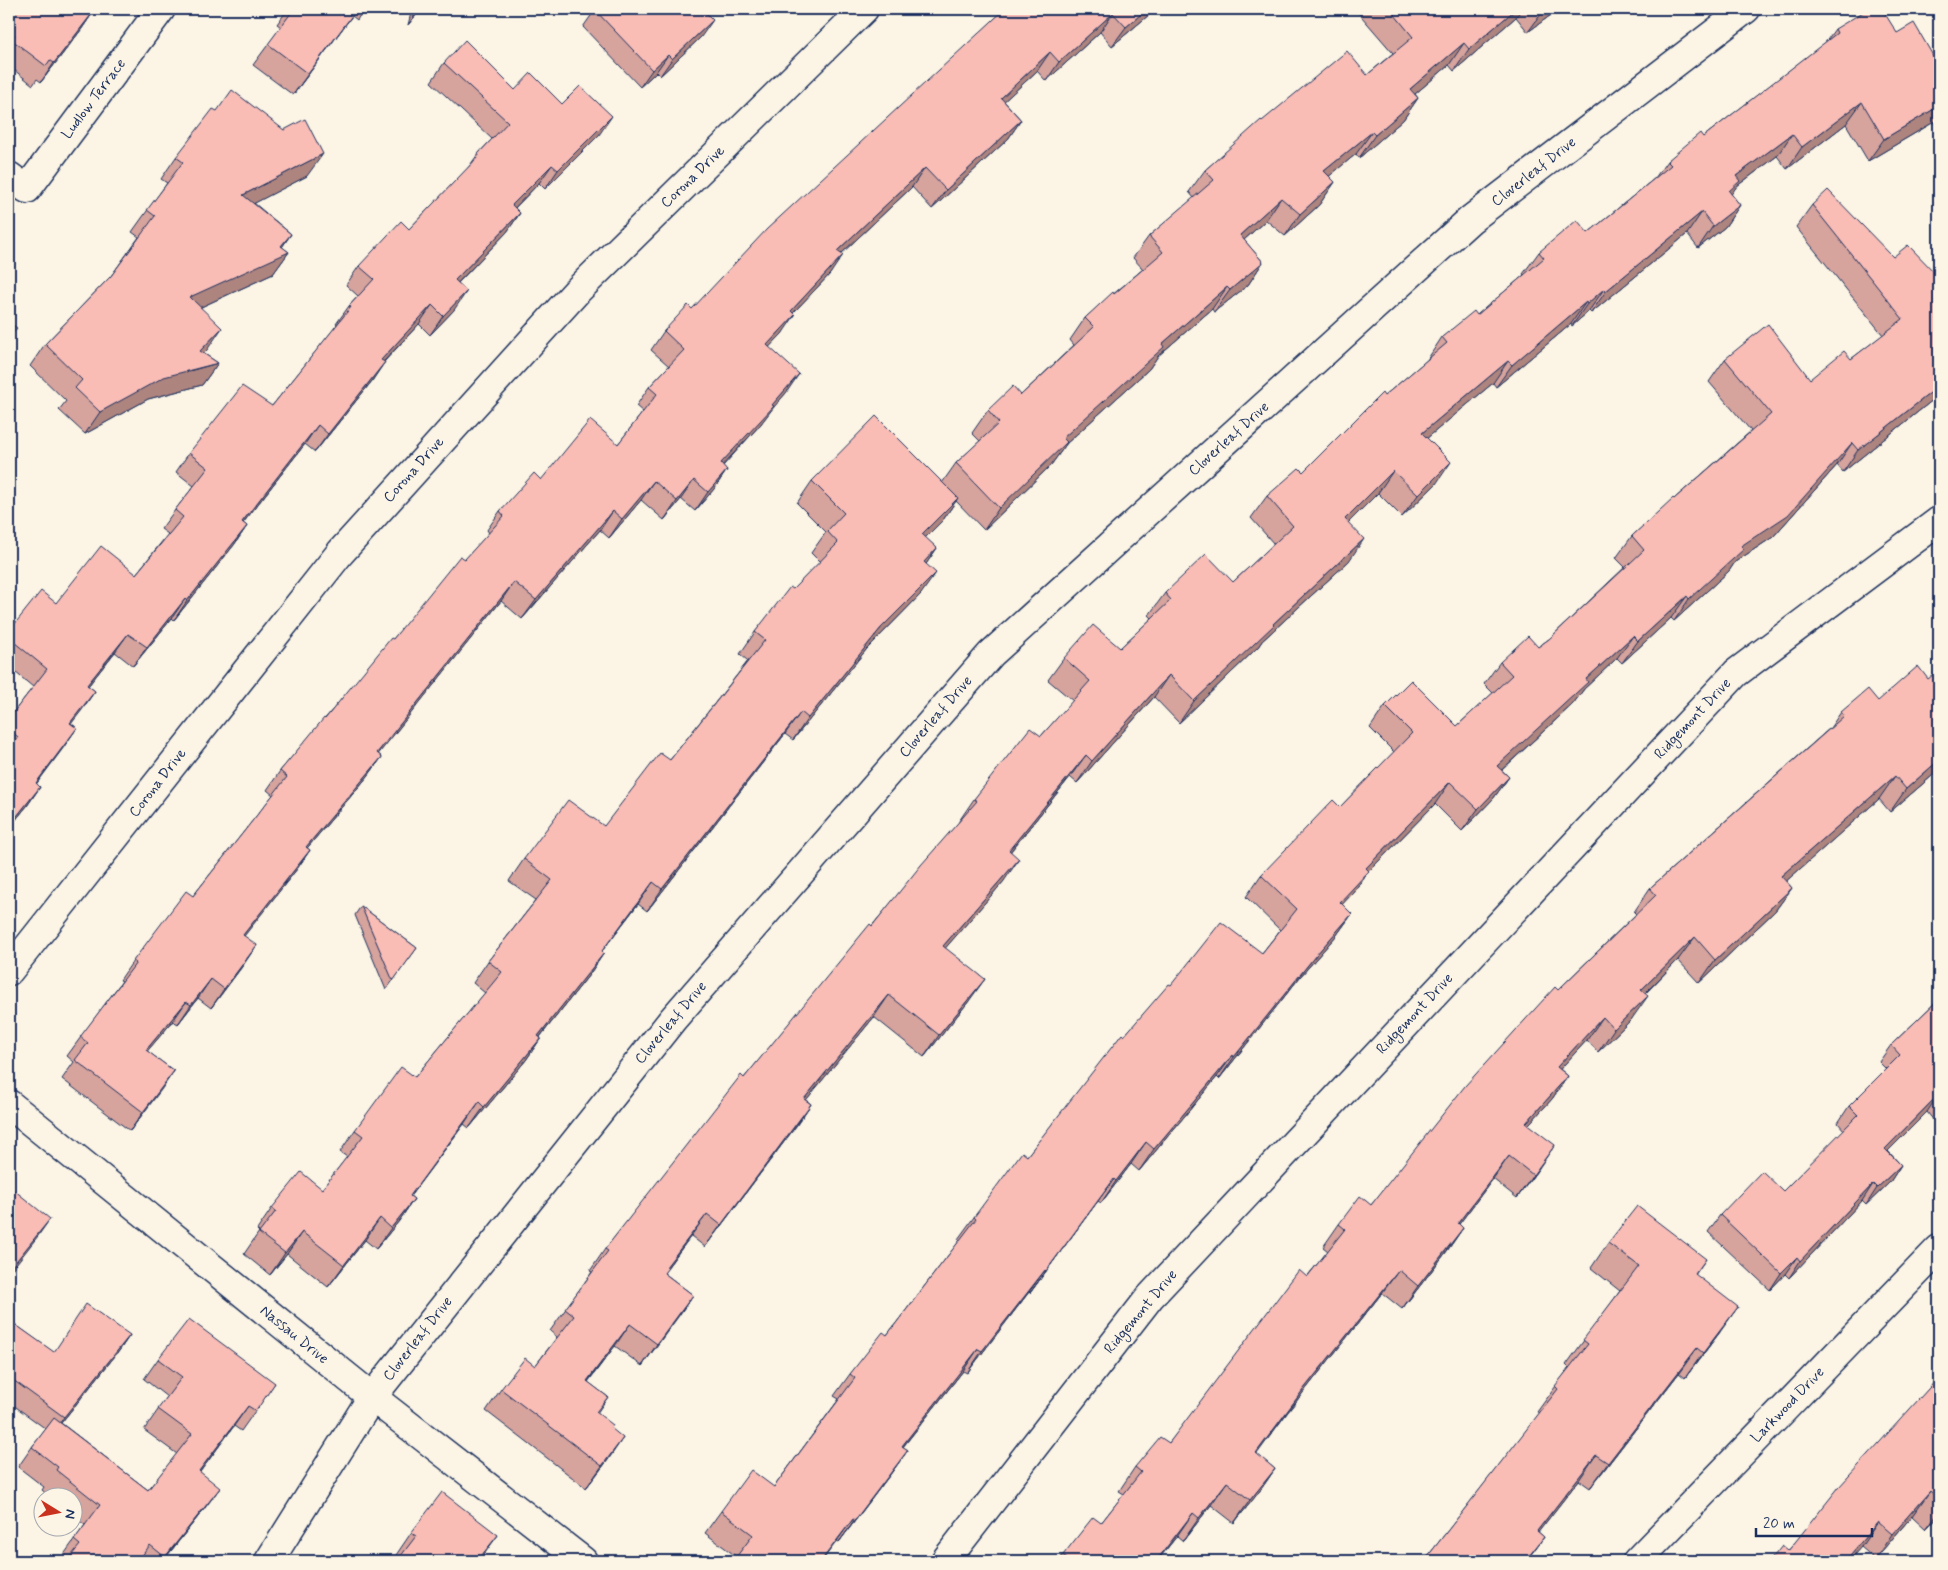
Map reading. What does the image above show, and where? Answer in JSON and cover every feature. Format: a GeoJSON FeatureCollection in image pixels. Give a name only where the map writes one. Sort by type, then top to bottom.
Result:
{"type":"FeatureCollection","features":[{"type":"Feature","properties":{"kind":"street","name":"Ludlow Terrace"},"geometry":{"type":"LineString","coordinates":[[18,182],[161,9]]}},
{"type":"Feature","properties":{"kind":"street","name":"Corona Drive"},"geometry":{"type":"LineString","coordinates":[[9,972],[340,553],[577,291],[864,9]]}},
{"type":"Feature","properties":{"kind":"street","name":"Cloverleaf Drive"},"geometry":{"type":"LineString","coordinates":[[269,1561],[372,1398],[673,1019],[991,654],[1470,220],[1746,9]]}},
{"type":"Feature","properties":{"kind":"street","name":"Ridgemont Drive"},"geometry":{"type":"LineString","coordinates":[[945,1561],[1150,1297],[1736,674],[1939,521]]}},
{"type":"Feature","properties":{"kind":"street","name":"Nassau Drive"},"geometry":{"type":"LineString","coordinates":[[9,1104],[372,1398],[583,1561]]}},
{"type":"Feature","properties":{"kind":"street","name":"Larkwood Drive"},"geometry":{"type":"LineString","coordinates":[[1637,1561],[1939,1249]]}},
{"type":"Feature","properties":{"kind":"building"},"geometry":{"type":"Polygon","coordinates":[[[9,9],[90,9],[94,11],[54,63],[50,60],[46,66],[12,40],[15,35],[9,30],[9,9]]]}},
{"type":"Feature","properties":{"kind":"building"},"geometry":{"type":"Polygon","coordinates":[[[294,9],[357,9],[308,74],[268,44],[294,9]]]}},
{"type":"Feature","properties":{"kind":"building"},"geometry":{"type":"Polygon","coordinates":[[[596,9],[702,9],[713,20],[672,59],[668,55],[652,70],[596,9]]]}},
{"type":"Feature","properties":{"kind":"building"},"geometry":{"type":"Polygon","coordinates":[[[1005,9],[1147,9],[1126,27],[1113,13],[1059,62],[1050,52],[1001,98],[1021,120],[946,190],[925,168],[837,251],[843,255],[791,311],[795,315],[767,345],[799,374],[772,405],[774,406],[721,463],[727,470],[708,492],[694,480],[677,501],[654,481],[622,519],[613,511],[536,600],[514,582],[377,753],[382,757],[306,847],[310,850],[243,935],[257,945],[224,989],[211,979],[191,1005],[186,1002],[146,1050],[174,1071],[143,1112],[75,1060],[88,1043],[80,1037],[136,963],[133,961],[186,891],[193,896],[287,777],[280,771],[391,638],[393,639],[460,556],[465,559],[504,516],[500,511],[534,473],[541,480],[590,420],[618,444],[657,394],[649,387],[684,350],[664,331],[688,305],[692,309],[767,229],[1005,9]]]}},
{"type":"Feature","properties":{"kind":"building"},"geometry":{"type":"Polygon","coordinates":[[[1390,9],[1516,9],[1469,49],[1464,43],[1410,89],[1418,98],[1375,135],[1372,132],[1324,171],[1335,182],[1300,214],[1281,198],[1240,235],[1263,262],[1230,290],[1227,287],[1162,344],[1164,347],[1063,438],[1067,442],[999,508],[956,463],[999,423],[988,410],[1013,386],[1021,395],[1094,327],[1085,318],[1113,292],[1114,294],[1163,252],[1149,236],[1214,180],[1205,170],[1261,120],[1347,51],[1367,75],[1413,37],[1390,9]]]}},
{"type":"Feature","properties":{"kind":"building"},"geometry":{"type":"Polygon","coordinates":[[[1868,9],[1882,9],[1897,33],[1914,23],[1939,66],[1939,106],[1884,139],[1862,102],[1802,147],[1792,134],[1736,176],[1740,181],[1729,191],[1740,205],[1713,226],[1702,212],[1606,291],[1604,289],[1587,304],[1586,302],[1512,365],[1508,361],[1422,433],[1451,462],[1418,495],[1393,471],[1345,519],[1364,539],[1194,701],[1169,675],[1092,761],[1086,755],[1009,850],[1019,859],[943,946],[985,979],[939,1035],[889,995],[804,1099],[811,1104],[721,1225],[707,1214],[666,1267],[668,1268],[664,1273],[693,1295],[657,1344],[630,1324],[587,1381],[608,1397],[596,1412],[613,1425],[611,1428],[623,1438],[602,1466],[501,1389],[525,1358],[535,1366],[574,1316],[565,1309],[608,1251],[605,1249],[741,1075],[744,1078],[870,924],[872,926],[921,865],[977,801],[974,799],[1030,728],[1041,736],[1090,681],[1064,658],[1093,625],[1120,648],[1171,600],[1165,593],[1206,554],[1233,582],[1293,526],[1267,496],[1299,468],[1303,472],[1382,393],[1384,396],[1447,343],[1442,337],[1474,311],[1477,315],[1544,258],[1539,252],[1577,220],[1588,233],[1671,165],[1667,161],[1700,133],[1703,137],[1837,33],[1835,29],[1868,9]]]}},
{"type":"Feature","properties":{"kind":"building"},"geometry":{"type":"Polygon","coordinates":[[[465,40],[515,90],[531,73],[562,104],[580,86],[612,116],[558,170],[552,165],[512,205],[520,213],[455,280],[467,291],[443,316],[432,305],[381,360],[385,362],[328,434],[318,425],[242,522],[247,526],[187,601],[185,599],[147,647],[128,634],[87,685],[95,691],[70,723],[77,728],[36,783],[40,787],[9,826],[9,748],[18,737],[9,729],[9,718],[47,669],[9,638],[9,631],[41,591],[56,603],[101,546],[136,574],[183,517],[175,510],[208,468],[189,453],[242,386],[272,406],[351,307],[349,306],[374,279],[359,266],[401,221],[409,229],[479,156],[478,154],[508,122],[444,63],[465,40]]]}},
{"type":"Feature","properties":{"kind":"building"},"geometry":{"type":"Polygon","coordinates":[[[232,90],[284,130],[305,119],[323,154],[243,195],[291,234],[281,246],[289,252],[190,297],[222,328],[200,351],[218,363],[164,377],[100,412],[75,388],[82,380],[45,344],[111,276],[155,216],[147,210],[183,162],[176,157],[213,109],[217,111],[232,90]]]}},
{"type":"Feature","properties":{"kind":"building"},"geometry":{"type":"Polygon","coordinates":[[[1828,190],[1893,257],[1908,245],[1939,277],[1939,386],[1858,450],[1852,443],[1788,515],[1741,546],[1744,549],[1689,599],[1687,596],[1638,641],[1633,636],[1586,679],[1588,682],[1497,766],[1509,777],[1478,809],[1450,782],[1366,868],[1369,871],[1340,902],[1352,914],[1316,955],[1234,1057],[1233,1055],[1154,1149],[1146,1142],[1116,1181],[1114,1179],[1046,1271],[982,1351],[978,1349],[902,1446],[908,1450],[821,1561],[733,1561],[753,1535],[721,1511],[751,1470],[774,1487],[855,1378],[850,1374],[883,1332],[887,1335],[976,1219],[974,1217],[1022,1152],[1027,1156],[1122,1034],[1124,1036],[1169,984],[1171,985],[1221,922],[1262,953],[1297,909],[1261,875],[1333,800],[1340,807],[1412,733],[1385,706],[1411,680],[1457,726],[1512,675],[1500,662],[1528,636],[1538,647],[1549,639],[1644,550],[1632,536],[1673,498],[1771,414],[1725,359],[1768,324],[1810,379],[1844,351],[1851,359],[1903,319],[1812,205],[1828,190]]]}},
{"type":"Feature","properties":{"kind":"building"},"geometry":{"type":"Polygon","coordinates":[[[9,322],[17,328],[9,338],[9,322]]]}},
{"type":"Feature","properties":{"kind":"building"},"geometry":{"type":"Polygon","coordinates":[[[876,416],[958,498],[922,534],[937,548],[924,562],[936,573],[881,628],[808,718],[801,712],[662,889],[653,882],[602,951],[604,953],[538,1036],[541,1038],[484,1107],[479,1102],[410,1196],[414,1199],[391,1228],[380,1218],[344,1265],[302,1232],[285,1253],[259,1233],[276,1211],[272,1208],[301,1172],[322,1189],[363,1136],[355,1130],[401,1067],[415,1077],[502,972],[488,961],[552,880],[524,859],[568,800],[604,826],[660,753],[670,760],[765,640],[755,632],[790,587],[793,589],[838,543],[827,531],[844,513],[812,481],[876,416]]]}},
{"type":"Feature","properties":{"kind":"building"},"geometry":{"type":"Polygon","coordinates":[[[1918,666],[1928,679],[1939,670],[1939,760],[1906,789],[1895,776],[1781,876],[1792,888],[1715,960],[1695,937],[1641,990],[1648,996],[1614,1029],[1603,1017],[1557,1067],[1568,1076],[1526,1123],[1555,1145],[1533,1175],[1509,1156],[1458,1223],[1463,1228],[1418,1286],[1399,1270],[1303,1390],[1256,1453],[1275,1469],[1250,1500],[1227,1482],[1199,1518],[1193,1513],[1156,1561],[1064,1561],[1067,1558],[1063,1555],[1093,1517],[1101,1523],[1141,1472],[1135,1467],[1160,1437],[1169,1443],[1299,1270],[1307,1277],[1345,1229],[1339,1224],[1360,1196],[1371,1205],[1465,1086],[1555,987],[1558,990],[1656,895],[1650,888],[1844,716],[1841,712],[1868,689],[1878,701],[1918,666]]]}},
{"type":"Feature","properties":{"kind":"building"},"geometry":{"type":"Polygon","coordinates":[[[361,906],[417,948],[393,981],[361,906]]]}},
{"type":"Feature","properties":{"kind":"building"},"geometry":{"type":"Polygon","coordinates":[[[1939,999],[1939,1096],[1885,1149],[1901,1165],[1877,1188],[1873,1184],[1800,1261],[1797,1257],[1781,1273],[1720,1215],[1762,1171],[1783,1191],[1858,1115],[1849,1106],[1900,1055],[1891,1045],[1939,999]]]}},
{"type":"Feature","properties":{"kind":"building"},"geometry":{"type":"Polygon","coordinates":[[[9,1186],[50,1219],[9,1270],[9,1186]]]}},
{"type":"Feature","properties":{"kind":"building"},"geometry":{"type":"Polygon","coordinates":[[[1637,1206],[1706,1259],[1695,1274],[1738,1307],[1703,1353],[1697,1348],[1608,1463],[1596,1455],[1537,1531],[1544,1537],[1525,1561],[1513,1559],[1511,1561],[1424,1561],[1558,1389],[1555,1386],[1588,1344],[1583,1340],[1639,1266],[1608,1243],[1637,1206]]]}},
{"type":"Feature","properties":{"kind":"building"},"geometry":{"type":"Polygon","coordinates":[[[86,1304],[130,1335],[64,1417],[9,1377],[9,1320],[54,1352],[86,1304]]]}},
{"type":"Feature","properties":{"kind":"building"},"geometry":{"type":"Polygon","coordinates":[[[189,1319],[275,1383],[256,1411],[248,1406],[199,1471],[220,1488],[165,1557],[150,1545],[138,1561],[67,1561],[80,1545],[74,1540],[75,1538],[82,1538],[82,1529],[100,1505],[82,1491],[82,1488],[79,1488],[56,1470],[58,1467],[32,1447],[54,1418],[148,1490],[192,1434],[158,1409],[182,1377],[158,1359],[189,1319]]]}},
{"type":"Feature","properties":{"kind":"building"},"geometry":{"type":"Polygon","coordinates":[[[1939,1377],[1939,1499],[1930,1491],[1892,1534],[1878,1522],[1845,1561],[1770,1561],[1782,1546],[1788,1551],[1839,1487],[1939,1377]]]}},
{"type":"Feature","properties":{"kind":"building"},"geometry":{"type":"Polygon","coordinates":[[[442,1492],[498,1535],[477,1561],[397,1561],[416,1536],[411,1533],[442,1492]]]}}]}
